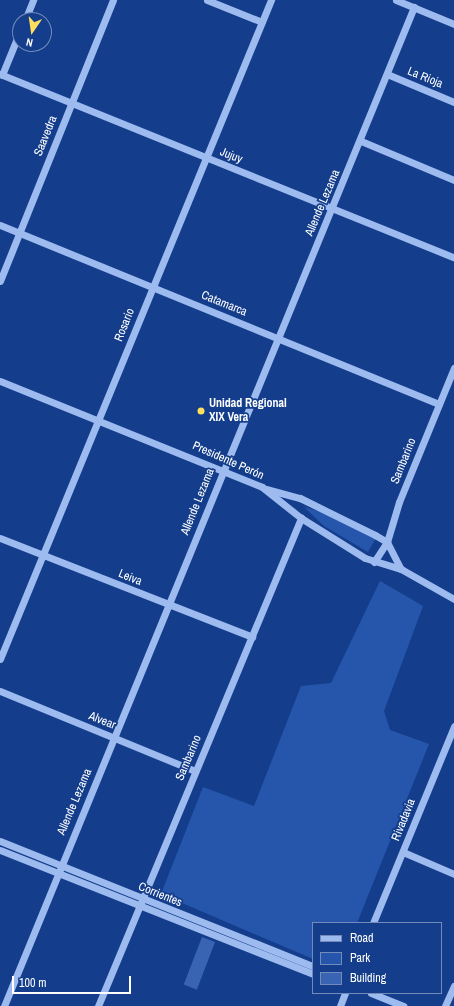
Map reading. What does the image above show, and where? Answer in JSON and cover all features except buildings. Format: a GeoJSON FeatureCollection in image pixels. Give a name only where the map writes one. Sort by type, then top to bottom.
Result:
{"type":"FeatureCollection","features":[{"type":"Feature","properties":{"kind":"street"},"geometry":{"type":"LineString","coordinates":[[28,12],[33,0]]}},
{"type":"Feature","properties":{"kind":"street","name":"Saavedra"},"geometry":{"type":"LineString","coordinates":[[0,281],[113,0]]}},
{"type":"Feature","properties":{"kind":"street"},"geometry":{"type":"LineString","coordinates":[[208,0],[262,22]]}},
{"type":"Feature","properties":{"kind":"street","name":"Rosario"},"geometry":{"type":"LineString","coordinates":[[0,659],[41,555],[271,0]]}},
{"type":"Feature","properties":{"kind":"street"},"geometry":{"type":"LineString","coordinates":[[396,0],[454,24]]}},
{"type":"Feature","properties":{"kind":"street","name":"Allende Lezama"},"geometry":{"type":"LineString","coordinates":[[4,1005],[58,870],[278,338],[334,209],[414,8]]}},
{"type":"Feature","properties":{"kind":"street"},"geometry":{"type":"LineString","coordinates":[[1,75],[12,50]]}},
{"type":"Feature","properties":{"kind":"street","name":"La Rioja"},"geometry":{"type":"LineString","coordinates":[[387,74],[454,102]]}},
{"type":"Feature","properties":{"kind":"street","name":"Jujuy"},"geometry":{"type":"LineString","coordinates":[[1,75],[454,257]]}},
{"type":"Feature","properties":{"kind":"street"},"geometry":{"type":"LineString","coordinates":[[361,141],[454,180]]}},
{"type":"Feature","properties":{"kind":"street","name":"Catamarca"},"geometry":{"type":"LineString","coordinates":[[0,225],[439,404]]}},
{"type":"Feature","properties":{"kind":"street","name":"Sambarino"},"geometry":{"type":"LineString","coordinates":[[374,562],[387,542],[399,502],[454,368]]}},
{"type":"Feature","properties":{"kind":"street","name":"Presidente Perón"},"geometry":{"type":"LineString","coordinates":[[0,381],[98,419],[262,487],[301,518],[374,562],[401,570],[454,599]]}},
{"type":"Feature","properties":{"kind":"street"},"geometry":{"type":"LineString","coordinates":[[262,487],[300,498],[387,542],[401,570]]}},
{"type":"Feature","properties":{"kind":"street","name":"Sambarino"},"geometry":{"type":"LineString","coordinates":[[98,1006],[301,518]]}},
{"type":"Feature","properties":{"kind":"street","name":"Leiva"},"geometry":{"type":"LineString","coordinates":[[0,538],[252,637]]}},
{"type":"Feature","properties":{"kind":"street","name":"Alvear"},"geometry":{"type":"LineString","coordinates":[[0,691],[195,771]]}},
{"type":"Feature","properties":{"kind":"street","name":"Rivadavia"},"geometry":{"type":"LineString","coordinates":[[374,922],[454,726]]}},
{"type":"Feature","properties":{"kind":"street","name":"Corrientes"},"geometry":{"type":"LineString","coordinates":[[0,841],[58,870]]}},
{"type":"Feature","properties":{"kind":"street","name":"Corrientes"},"geometry":{"type":"LineString","coordinates":[[0,850],[58,870],[142,903],[312,974]]}},
{"type":"Feature","properties":{"kind":"street"},"geometry":{"type":"LineString","coordinates":[[403,852],[454,874]]}},
{"type":"Feature","properties":{"kind":"street","name":"Corrientes"},"geometry":{"type":"LineString","coordinates":[[142,903],[312,966]]}},
{"type":"Feature","properties":{"kind":"street"},"geometry":{"type":"LineString","coordinates":[[445,1006],[454,986]]}},
{"type":"Feature","properties":{"kind":"street"},"geometry":{"type":"LineString","coordinates":[[340,1006],[345,994]]}},
{"type":"Feature","properties":{"kind":"street"},"geometry":{"type":"LineString","coordinates":[[374,994],[404,1006]]}},
{"type":"Feature","properties":{"kind":"green space"},"geometry":{"type":"Polygon","coordinates":[[[304,507],[322,512],[376,538],[368,552],[324,526],[304,507]]]}},
{"type":"Feature","properties":{"kind":"green space"},"geometry":{"type":"Polygon","coordinates":[[[380,581],[423,606],[384,711],[390,730],[429,744],[357,922],[312,922],[312,959],[161,894],[203,787],[254,806],[301,686],[331,683],[380,581]]]}},
{"type":"Feature","properties":{"kind":"place","name":"Unidad Regional XIX Vera"},"geometry":{"type":"Point","coordinates":[201,411]}}]}
